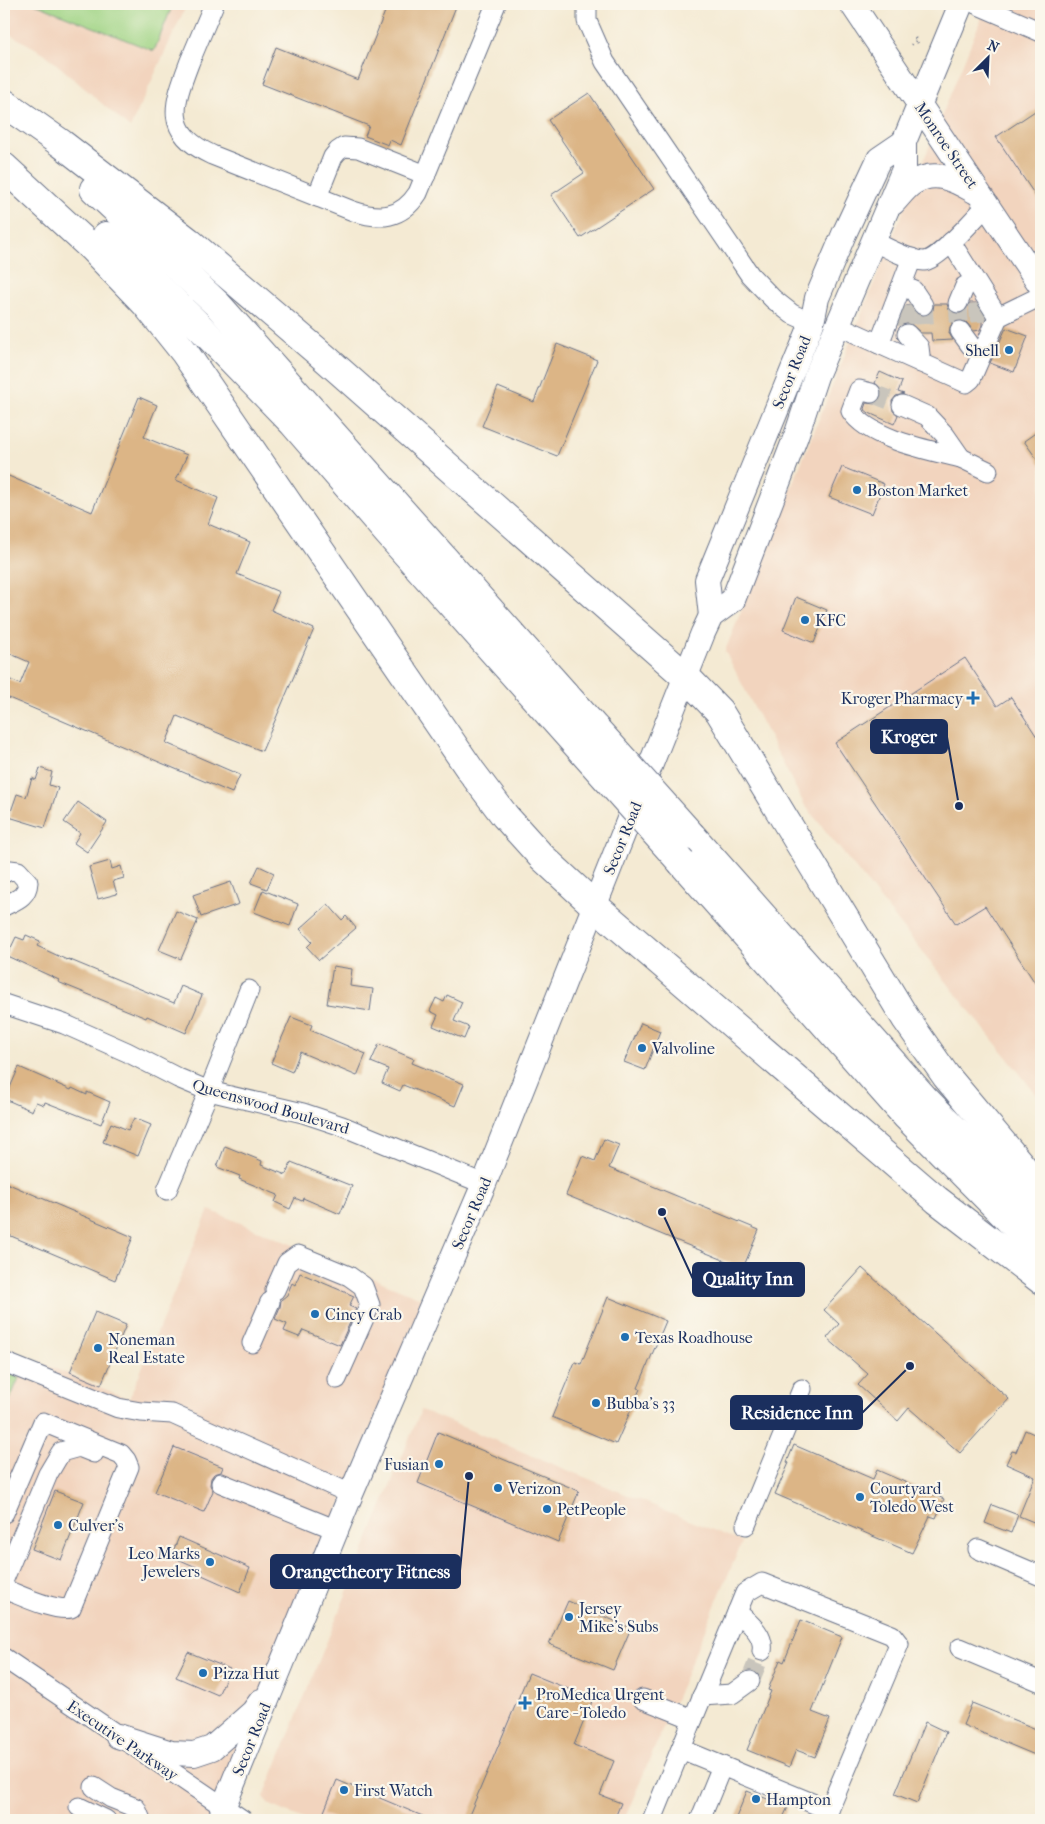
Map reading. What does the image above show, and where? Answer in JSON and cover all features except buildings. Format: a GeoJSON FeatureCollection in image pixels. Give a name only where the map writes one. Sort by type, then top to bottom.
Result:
{"type":"FeatureCollection","features":[{"type":"Feature","properties":{"kind":"highway"},"geometry":{"type":"LineString","coordinates":[[4,103],[62,144],[188,240],[325,358],[686,677],[720,710],[906,1020],[946,1076],[1041,1189]]}},
{"type":"Feature","properties":{"kind":"highway"},"geometry":{"type":"LineString","coordinates":[[4,117],[98,192],[218,305],[589,740],[682,863],[907,1117],[1041,1252]]}},
{"type":"Feature","properties":{"kind":"highway"},"geometry":{"type":"LineString","coordinates":[[4,150],[82,213],[199,326],[286,416],[589,740],[692,836],[924,1098],[1041,1217]]}},
{"type":"Feature","properties":{"kind":"highway"},"geometry":{"type":"LineString","coordinates":[[4,167],[93,249],[145,303],[168,331],[488,794],[541,856],[595,906],[937,1200],[1041,1280]]}},
{"type":"Feature","properties":{"kind":"main road","name":"Monroe Street"},"geometry":{"type":"LineString","coordinates":[[852,4],[1041,285]]}},
{"type":"Feature","properties":{"kind":"main road","name":"Secor Road"},"geometry":{"type":"LineString","coordinates":[[711,616],[733,600],[796,436],[816,376],[904,169],[904,142],[961,4]]}},
{"type":"Feature","properties":{"kind":"main road","name":"Secor Road"},"geometry":{"type":"LineString","coordinates":[[218,1816],[336,1530],[484,1184],[711,616],[707,580],[812,323],[817,298],[879,159],[904,142]]}},
{"type":"Feature","properties":{"kind":"main road"},"geometry":{"type":"LineString","coordinates":[[887,209],[913,183],[935,175],[952,179],[983,199]]}},
{"type":"Feature","properties":{"kind":"main road"},"geometry":{"type":"LineString","coordinates":[[118,1736],[171,1753],[194,1754],[212,1748],[253,1712],[274,1684]]}},
{"type":"Feature","properties":{"kind":"street"},"geometry":{"type":"LineString","coordinates":[[214,4],[176,98],[176,115],[182,131],[193,145],[202,150],[367,216],[379,217],[389,216],[406,208],[413,201],[426,175],[496,4]]}},
{"type":"Feature","properties":{"kind":"street"},"geometry":{"type":"LineString","coordinates":[[587,4],[587,21],[605,62],[750,276],[773,299],[792,314],[812,323]]}},
{"type":"Feature","properties":{"kind":"street"},"geometry":{"type":"LineString","coordinates":[[976,4],[1041,32]]}},
{"type":"Feature","properties":{"kind":"street"},"geometry":{"type":"LineString","coordinates":[[318,197],[333,157],[344,147],[358,148],[426,175]]}},
{"type":"Feature","properties":{"kind":"street"},"geometry":{"type":"LineString","coordinates":[[978,302],[962,295],[956,249],[983,199]]}},
{"type":"Feature","properties":{"kind":"street"},"geometry":{"type":"LineString","coordinates":[[873,241],[924,262],[956,249]]}},
{"type":"Feature","properties":{"kind":"street"},"geometry":{"type":"LineString","coordinates":[[956,249],[998,317]]}},
{"type":"Feature","properties":{"kind":"street"},"geometry":{"type":"LineString","coordinates":[[912,258],[913,300]]}},
{"type":"Feature","properties":{"kind":"street"},"geometry":{"type":"LineString","coordinates":[[879,344],[912,258]]}},
{"type":"Feature","properties":{"kind":"street"},"geometry":{"type":"LineString","coordinates":[[837,326],[879,344],[918,344],[966,382],[971,379],[976,369],[998,317],[1041,296]]}},
{"type":"Feature","properties":{"kind":"street"},"geometry":{"type":"LineString","coordinates":[[970,336],[976,369]]}},
{"type":"Feature","properties":{"kind":"street"},"geometry":{"type":"LineString","coordinates":[[871,393],[859,390],[851,411],[856,420],[867,428],[908,445],[961,458],[988,471]]}},
{"type":"Feature","properties":{"kind":"street"},"geometry":{"type":"LineString","coordinates":[[902,405],[927,416],[945,435],[961,458]]}},
{"type":"Feature","properties":{"kind":"street"},"geometry":{"type":"LineString","coordinates":[[4,873],[10,870],[18,871],[28,882],[27,890],[22,897],[4,906]]}},
{"type":"Feature","properties":{"kind":"street"},"geometry":{"type":"LineString","coordinates":[[167,1190],[249,990]]}},
{"type":"Feature","properties":{"kind":"street","name":"Queenswood Boulevard"},"geometry":{"type":"LineString","coordinates":[[4,1004],[64,1024],[209,1091],[303,1113],[342,1126],[484,1184]]}},
{"type":"Feature","properties":{"kind":"street"},"geometry":{"type":"LineString","coordinates":[[252,1343],[287,1263],[298,1255],[349,1276],[363,1286],[370,1305],[337,1379]]}},
{"type":"Feature","properties":{"kind":"street"},"geometry":{"type":"LineString","coordinates":[[4,1362],[118,1408],[172,1414],[352,1494]]}},
{"type":"Feature","properties":{"kind":"street"},"geometry":{"type":"LineString","coordinates":[[746,1525],[802,1389]]}},
{"type":"Feature","properties":{"kind":"street"},"geometry":{"type":"LineString","coordinates":[[4,1513],[43,1422],[121,1454],[129,1467],[71,1608],[53,1607],[4,1589]]}},
{"type":"Feature","properties":{"kind":"street"},"geometry":{"type":"LineString","coordinates":[[4,1579],[48,1474],[61,1452],[78,1447],[114,1462],[126,1460]]}},
{"type":"Feature","properties":{"kind":"street"},"geometry":{"type":"LineString","coordinates":[[220,1483],[336,1530]]}},
{"type":"Feature","properties":{"kind":"street"},"geometry":{"type":"LineString","coordinates":[[978,1549],[1041,1576]]}},
{"type":"Feature","properties":{"kind":"street"},"geometry":{"type":"LineString","coordinates":[[657,1819],[681,1749],[745,1593],[762,1584],[892,1635],[899,1644],[827,1815],[681,1749]]}},
{"type":"Feature","properties":{"kind":"street"},"geometry":{"type":"LineString","coordinates":[[737,1612],[758,1632],[764,1644],[762,1651]]}},
{"type":"Feature","properties":{"kind":"street"},"geometry":{"type":"LineString","coordinates":[[960,1648],[1041,1682]]}},
{"type":"Feature","properties":{"kind":"street","name":"Executive Parkway"},"geometry":{"type":"LineString","coordinates":[[4,1658],[118,1736],[218,1816],[243,1820]]}},
{"type":"Feature","properties":{"kind":"street"},"geometry":{"type":"LineString","coordinates":[[702,1696],[732,1694],[750,1681]]}},
{"type":"Feature","properties":{"kind":"street"},"geometry":{"type":"LineString","coordinates":[[643,1699],[693,1719]]}},
{"type":"Feature","properties":{"kind":"street"},"geometry":{"type":"LineString","coordinates":[[700,1820],[722,1766]]}},
{"type":"Feature","properties":{"kind":"street"},"geometry":{"type":"LineString","coordinates":[[94,1787],[111,1798],[136,1808],[141,1820]]}},
{"type":"Feature","properties":{"kind":"street"},"geometry":{"type":"LineString","coordinates":[[79,1807],[106,1820]]}},
{"type":"Feature","properties":{"kind":"path"},"geometry":{"type":"LineString","coordinates":[[911,45],[916,41]]}},
{"type":"Feature","properties":{"kind":"shaded area"},"geometry":{"type":"Polygon","coordinates":[[[4,4],[187,4],[130,128],[44,53],[4,31],[4,4]]]}},
{"type":"Feature","properties":{"kind":"shaded area"},"geometry":{"type":"Polygon","coordinates":[[[987,4],[1041,4],[1041,1100],[804,804],[725,651],[987,4]]]}},
{"type":"Feature","properties":{"kind":"shaded area"},"geometry":{"type":"Polygon","coordinates":[[[209,1210],[423,1299],[213,1820],[4,1820],[4,1348],[129,1399],[209,1210]]]}},
{"type":"Feature","properties":{"kind":"shaded area"},"geometry":{"type":"Polygon","coordinates":[[[421,1410],[742,1542],[624,1820],[306,1820],[268,1804],[264,1796],[421,1410]]]}},
{"type":"Feature","properties":{"kind":"green space"},"geometry":{"type":"Polygon","coordinates":[[[35,4],[173,4],[154,51],[35,4]]]}},
{"type":"Feature","properties":{"kind":"green space"},"geometry":{"type":"Polygon","coordinates":[[[4,1371],[19,1378],[8,1404],[4,1403],[4,1371]]]}},
{"type":"Feature","properties":{"kind":"tunnel"},"geometry":{"type":"LineString","coordinates":[[958,303],[960,331]]}},
{"type":"Feature","properties":{"kind":"tunnel"},"geometry":{"type":"LineString","coordinates":[[978,303],[980,330]]}},
{"type":"Feature","properties":{"kind":"tunnel"},"geometry":{"type":"LineString","coordinates":[[923,305],[925,333]]}},
{"type":"Feature","properties":{"kind":"tunnel"},"geometry":{"type":"LineString","coordinates":[[904,306],[907,334]]}},
{"type":"Feature","properties":{"kind":"tunnel"},"geometry":{"type":"LineString","coordinates":[[871,393],[902,405]]}},
{"type":"Feature","properties":{"kind":"tunnel"},"geometry":{"type":"LineString","coordinates":[[750,1681],[762,1651]]}},
{"type":"Feature","properties":{"kind":"place","name":"Shell"},"geometry":{"type":"Point","coordinates":[1009,350]}},
{"type":"Feature","properties":{"kind":"place","name":"Boston Market"},"geometry":{"type":"Point","coordinates":[857,490]}},
{"type":"Feature","properties":{"kind":"place","name":"KFC"},"geometry":{"type":"Point","coordinates":[805,620]}},
{"type":"Feature","properties":{"kind":"place","name":"Kroger Pharmacy"},"geometry":{"type":"Point","coordinates":[973,698]}},
{"type":"Feature","properties":{"kind":"place","name":"Kroger"},"geometry":{"type":"Point","coordinates":[959,806]}},
{"type":"Feature","properties":{"kind":"place","name":"Valvoline"},"geometry":{"type":"Point","coordinates":[642,1048]}},
{"type":"Feature","properties":{"kind":"place","name":"Quality Inn"},"geometry":{"type":"Point","coordinates":[662,1212]}},
{"type":"Feature","properties":{"kind":"place","name":"Cincy Crab"},"geometry":{"type":"Point","coordinates":[315,1314]}},
{"type":"Feature","properties":{"kind":"place","name":"Texas Roadhouse"},"geometry":{"type":"Point","coordinates":[625,1337]}},
{"type":"Feature","properties":{"kind":"place","name":"Noneman Real Estate"},"geometry":{"type":"Point","coordinates":[98,1348]}},
{"type":"Feature","properties":{"kind":"place","name":"Residence Inn"},"geometry":{"type":"Point","coordinates":[910,1366]}},
{"type":"Feature","properties":{"kind":"place","name":"Bubba's 33"},"geometry":{"type":"Point","coordinates":[596,1403]}},
{"type":"Feature","properties":{"kind":"place","name":"Fusian"},"geometry":{"type":"Point","coordinates":[439,1464]}},
{"type":"Feature","properties":{"kind":"place","name":"Orangetheory Fitness"},"geometry":{"type":"Point","coordinates":[469,1476]}},
{"type":"Feature","properties":{"kind":"place","name":"Verizon"},"geometry":{"type":"Point","coordinates":[498,1488]}},
{"type":"Feature","properties":{"kind":"place","name":"Courtyard Toledo West"},"geometry":{"type":"Point","coordinates":[860,1497]}},
{"type":"Feature","properties":{"kind":"place","name":"PetPeople"},"geometry":{"type":"Point","coordinates":[547,1509]}},
{"type":"Feature","properties":{"kind":"place","name":"Culver's"},"geometry":{"type":"Point","coordinates":[58,1525]}},
{"type":"Feature","properties":{"kind":"place","name":"Leo Marks Jewelers"},"geometry":{"type":"Point","coordinates":[210,1562]}},
{"type":"Feature","properties":{"kind":"place","name":"Jersey Mike's Subs"},"geometry":{"type":"Point","coordinates":[569,1617]}},
{"type":"Feature","properties":{"kind":"place","name":"Pizza Hut"},"geometry":{"type":"Point","coordinates":[203,1673]}},
{"type":"Feature","properties":{"kind":"place","name":"ProMedica Urgent Care - Toledo"},"geometry":{"type":"Point","coordinates":[525,1703]}},
{"type":"Feature","properties":{"kind":"place","name":"First Watch"},"geometry":{"type":"Point","coordinates":[344,1790]}},
{"type":"Feature","properties":{"kind":"place","name":"Hampton"},"geometry":{"type":"Point","coordinates":[756,1799]}}]}
